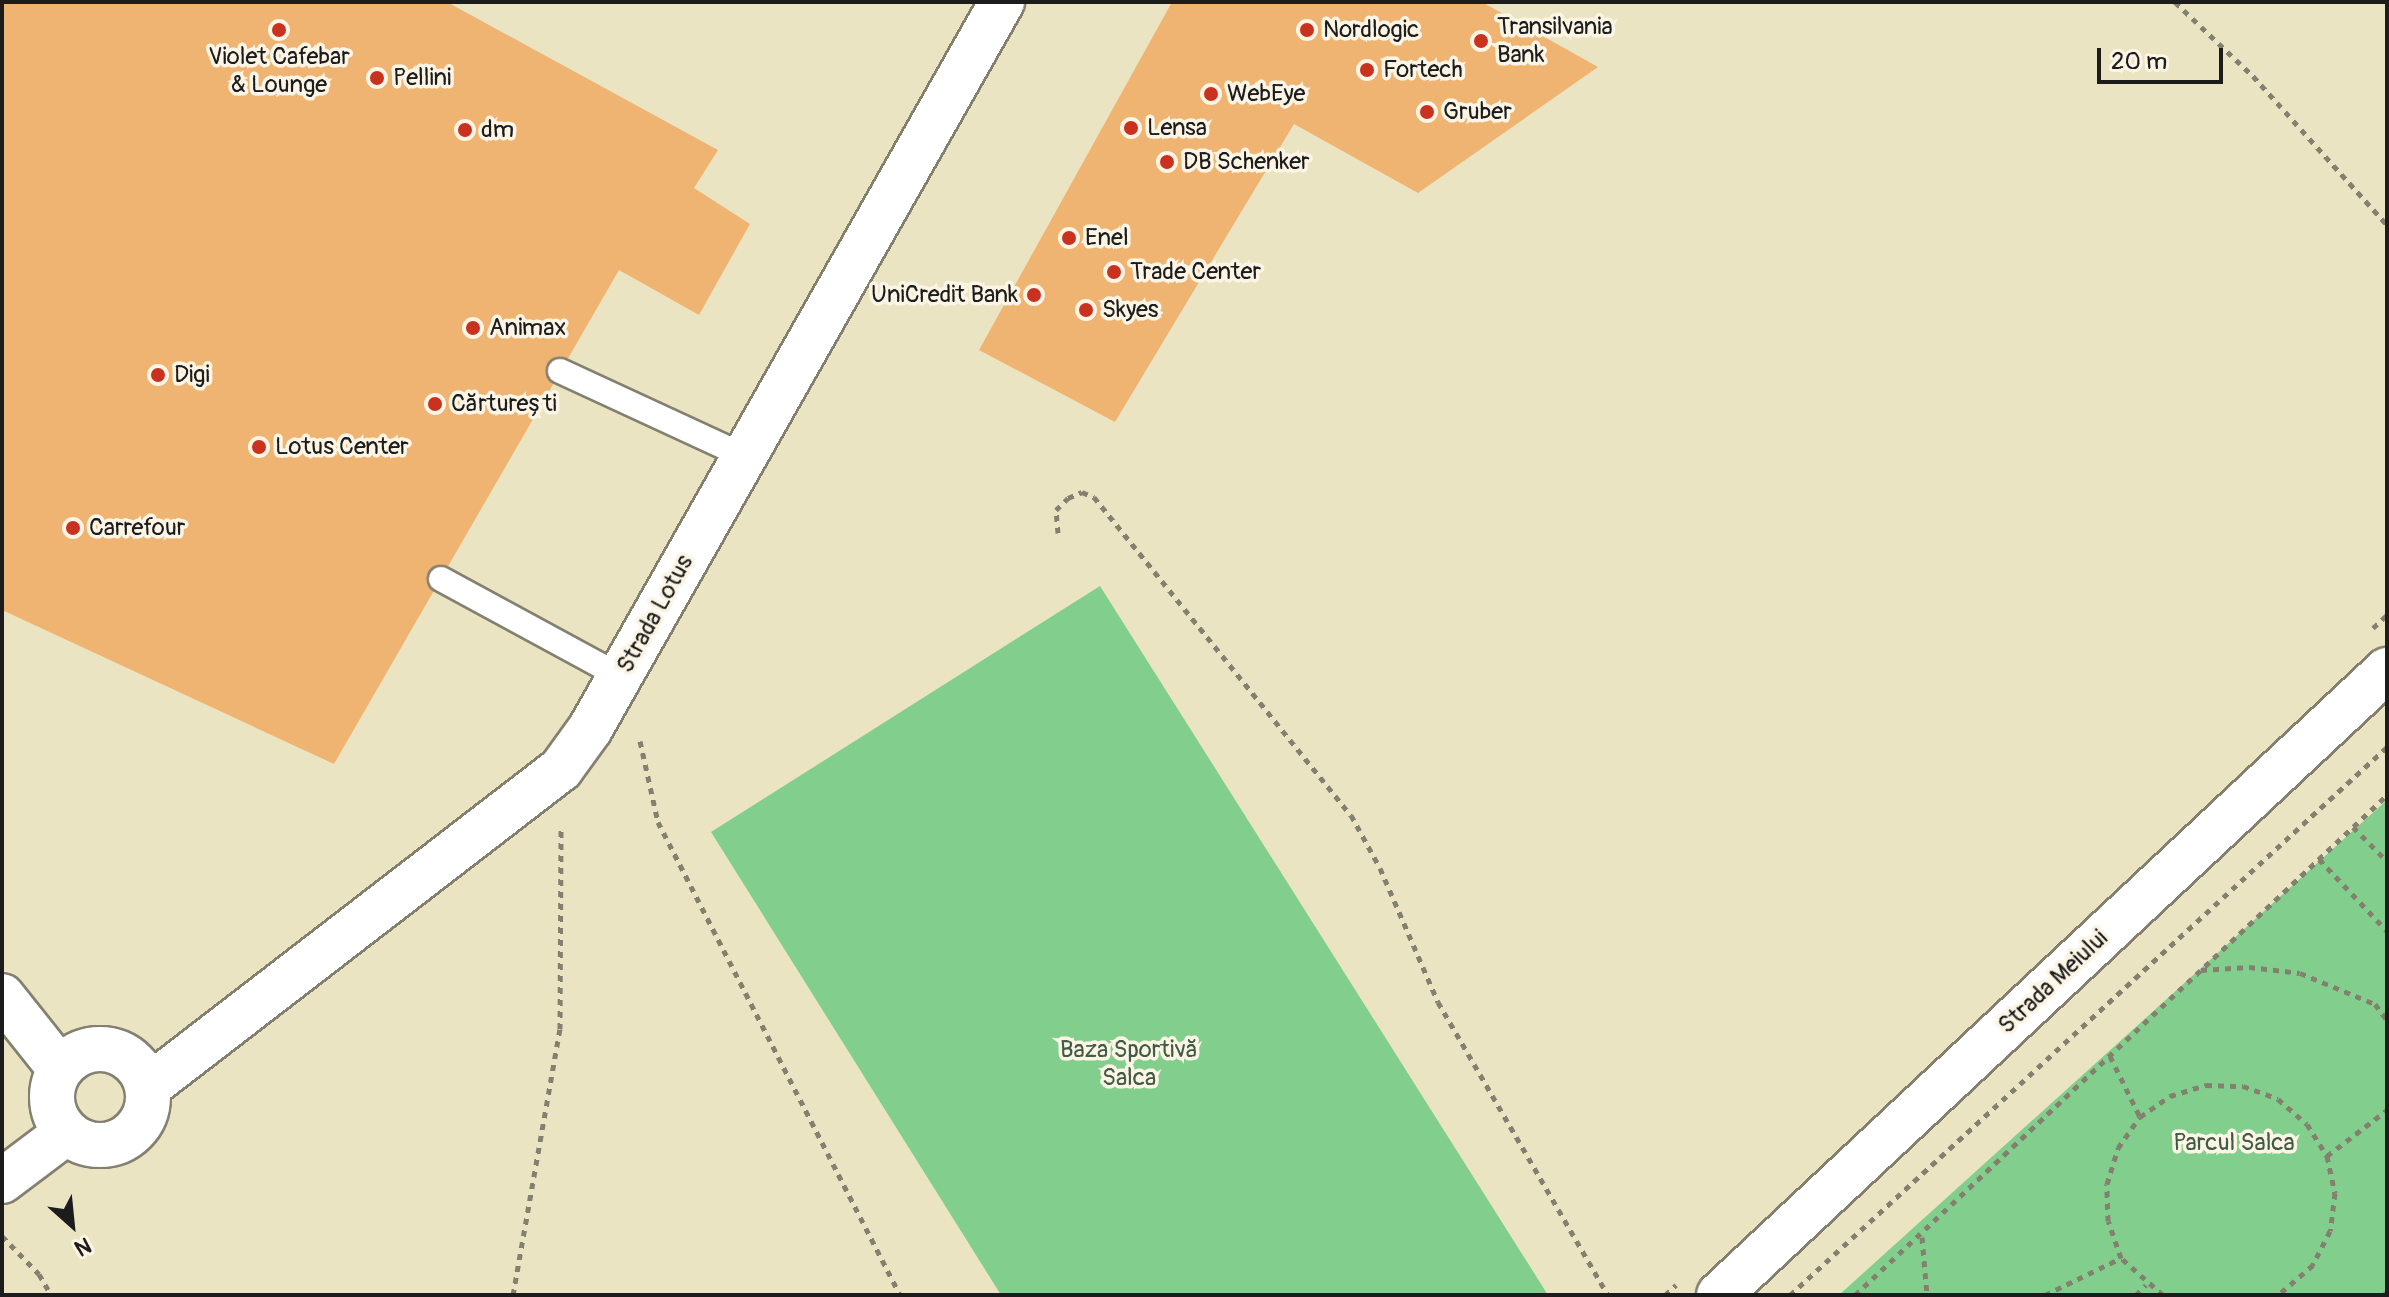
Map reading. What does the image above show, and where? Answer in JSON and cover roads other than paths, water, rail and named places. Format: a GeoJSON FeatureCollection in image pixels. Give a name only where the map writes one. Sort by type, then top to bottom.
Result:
{"type":"FeatureCollection","features":[{"type":"Feature","properties":{"kind":"street","name":"Strada Lotus"},"geometry":{"type":"LineString","coordinates":[[148,1087],[561,769],[620,676],[1002,2]]}},
{"type":"Feature","properties":{"kind":"street","name":"Strada Meiului"},"geometry":{"type":"LineString","coordinates":[[1719,1295],[2387,670]]}},
{"type":"Feature","properties":{"kind":"street"},"geometry":{"type":"LineString","coordinates":[[2,996],[60,1069]]}},
{"type":"Feature","properties":{"kind":"street"},"geometry":{"type":"LineString","coordinates":[[86,1050],[110,1050],[132,1059],[148,1087],[144,1119],[121,1141],[88,1144],[67,1132],[51,1098],[60,1069],[86,1050]]}},
{"type":"Feature","properties":{"kind":"street"},"geometry":{"type":"LineString","coordinates":[[2,1181],[67,1132]]}},
{"type":"Feature","properties":{"kind":"lane"},"geometry":{"type":"LineString","coordinates":[[560,371],[744,456]]}},
{"type":"Feature","properties":{"kind":"lane"},"geometry":{"type":"LineString","coordinates":[[441,579],[620,676]]}},
{"type":"Feature","properties":{"kind":"place","name":"Violet Cafebar & Lounge"},"geometry":{"type":"Point","coordinates":[279,30]}},
{"type":"Feature","properties":{"kind":"place","name":"Nordlogic"},"geometry":{"type":"Point","coordinates":[1307,30]}},
{"type":"Feature","properties":{"kind":"place","name":"Transilvania Bank"},"geometry":{"type":"Point","coordinates":[1481,41]}},
{"type":"Feature","properties":{"kind":"place","name":"Fortech"},"geometry":{"type":"Point","coordinates":[1367,70]}},
{"type":"Feature","properties":{"kind":"place","name":"Pellini"},"geometry":{"type":"Point","coordinates":[377,78]}},
{"type":"Feature","properties":{"kind":"place","name":"WebEye"},"geometry":{"type":"Point","coordinates":[1211,94]}},
{"type":"Feature","properties":{"kind":"place","name":"Gruber"},"geometry":{"type":"Point","coordinates":[1427,112]}},
{"type":"Feature","properties":{"kind":"place","name":"Lensa"},"geometry":{"type":"Point","coordinates":[1131,128]}},
{"type":"Feature","properties":{"kind":"place","name":"dm"},"geometry":{"type":"Point","coordinates":[465,130]}},
{"type":"Feature","properties":{"kind":"place","name":"DB Schenker"},"geometry":{"type":"Point","coordinates":[1167,162]}},
{"type":"Feature","properties":{"kind":"place","name":"Enel"},"geometry":{"type":"Point","coordinates":[1069,238]}},
{"type":"Feature","properties":{"kind":"place","name":"Trade Center"},"geometry":{"type":"Point","coordinates":[1114,272]}},
{"type":"Feature","properties":{"kind":"place","name":"UniCredit Bank"},"geometry":{"type":"Point","coordinates":[1034,295]}},
{"type":"Feature","properties":{"kind":"place","name":"Skyes"},"geometry":{"type":"Point","coordinates":[1086,310]}},
{"type":"Feature","properties":{"kind":"place","name":"Animax"},"geometry":{"type":"Point","coordinates":[473,328]}},
{"type":"Feature","properties":{"kind":"place","name":"Digi"},"geometry":{"type":"Point","coordinates":[158,375]}},
{"type":"Feature","properties":{"kind":"place","name":"Cărturești"},"geometry":{"type":"Point","coordinates":[435,404]}},
{"type":"Feature","properties":{"kind":"place","name":"Lotus Center"},"geometry":{"type":"Point","coordinates":[259,447]}},
{"type":"Feature","properties":{"kind":"place","name":"Carrefour"},"geometry":{"type":"Point","coordinates":[73,528]}},
{"type":"Feature","properties":{"kind":"park label","name":"Baza Sportivă Salca"},"geometry":{"type":"Point","coordinates":[1129,1064]}},
{"type":"Feature","properties":{"kind":"park label","name":"Parcul Salca"},"geometry":{"type":"Point","coordinates":[2234,1143]}}]}
